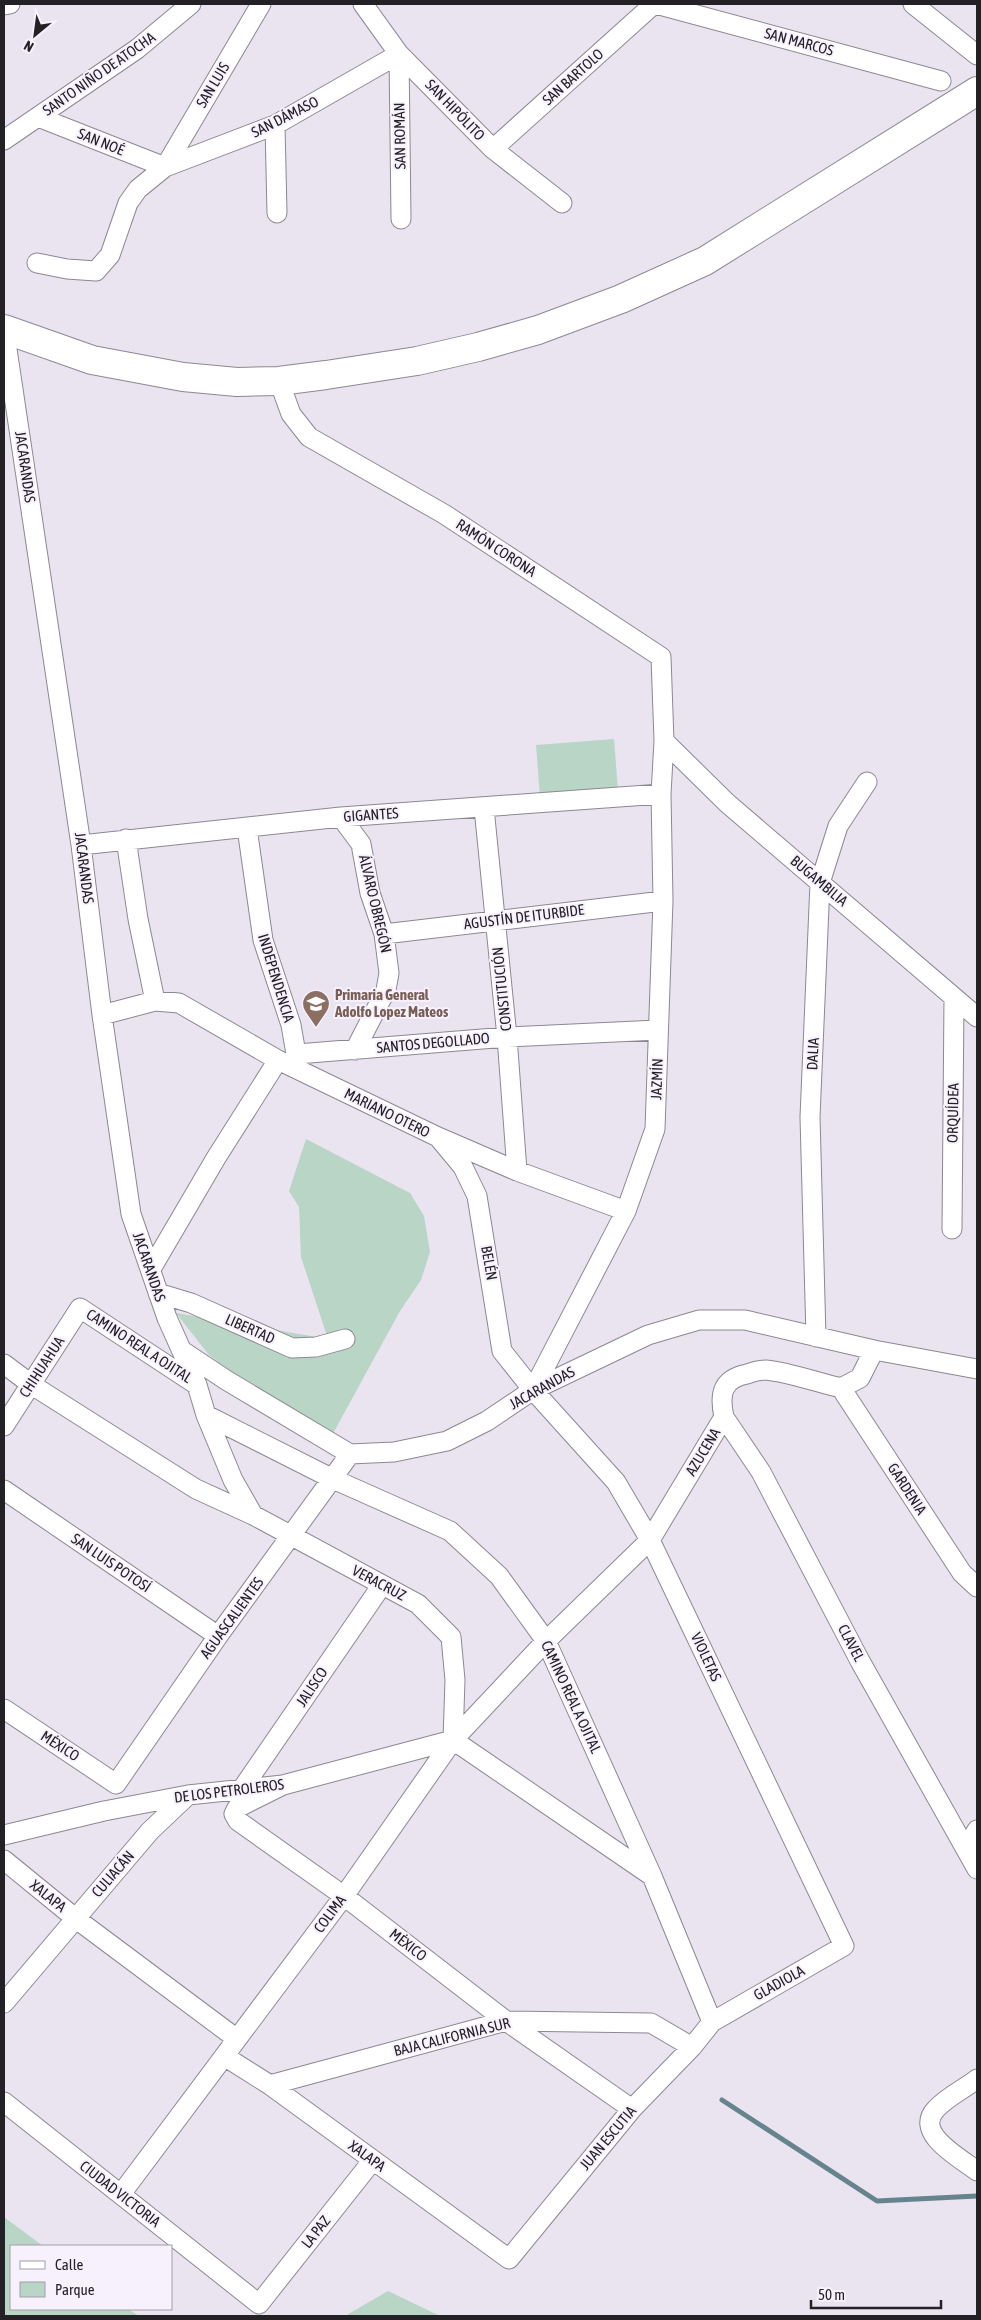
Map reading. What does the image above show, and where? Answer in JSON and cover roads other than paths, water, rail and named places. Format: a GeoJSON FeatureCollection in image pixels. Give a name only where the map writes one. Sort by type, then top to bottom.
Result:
{"type":"FeatureCollection","features":[{"type":"Feature","properties":{"kind":"main road"},"geometry":{"type":"LineString","coordinates":[[4,329],[92,360],[183,378],[237,382],[279,381],[417,361],[538,330],[621,299],[705,261],[976,94]]}},
{"type":"Feature","properties":{"kind":"street"},"geometry":{"type":"LineString","coordinates":[[4,5],[10,4]]}},
{"type":"Feature","properties":{"kind":"street","name":"SANTO NIÑO DE ATOCHA"},"geometry":{"type":"LineString","coordinates":[[4,140],[137,49],[191,4]]}},
{"type":"Feature","properties":{"kind":"street","name":"SAN LUIS"},"geometry":{"type":"LineString","coordinates":[[165,167],[261,4]]}},
{"type":"Feature","properties":{"kind":"street","name":"SAN HIPÓLITO"},"geometry":{"type":"LineString","coordinates":[[363,4],[399,54],[493,149],[562,203]]}},
{"type":"Feature","properties":{"kind":"street","name":"SAN MARCOS"},"geometry":{"type":"LineString","coordinates":[[655,4],[941,81]]}},
{"type":"Feature","properties":{"kind":"street","name":"SAN BARTOLO"},"geometry":{"type":"LineString","coordinates":[[493,149],[655,4]]}},
{"type":"Feature","properties":{"kind":"street"},"geometry":{"type":"LineString","coordinates":[[913,4],[977,55]]}},
{"type":"Feature","properties":{"kind":"street","name":"SAN DÁMASO"},"geometry":{"type":"LineString","coordinates":[[165,167],[275,125],[399,54]]}},
{"type":"Feature","properties":{"kind":"street","name":"SAN ROMÁN"},"geometry":{"type":"LineString","coordinates":[[399,54],[401,219]]}},
{"type":"Feature","properties":{"kind":"street","name":"SAN NOÉ"},"geometry":{"type":"LineString","coordinates":[[38,117],[165,167]]}},
{"type":"Feature","properties":{"kind":"street"},"geometry":{"type":"LineString","coordinates":[[275,125],[277,214]]}},
{"type":"Feature","properties":{"kind":"street"},"geometry":{"type":"LineString","coordinates":[[37,263],[67,269],[96,271],[110,255],[128,204],[138,190],[165,167]]}},
{"type":"Feature","properties":{"kind":"street","name":"JACARANDAS"},"geometry":{"type":"LineString","coordinates":[[4,329],[81,845],[102,1015],[131,1214],[167,1318],[184,1352],[226,1380],[350,1454],[394,1452],[447,1441],[487,1421],[533,1390],[648,1335],[699,1320],[745,1320],[874,1350],[977,1369]]}},
{"type":"Feature","properties":{"kind":"street","name":"RAMÓN CORONA"},"geometry":{"type":"LineString","coordinates":[[279,381],[291,414],[309,437],[444,514],[661,657],[664,740]]}},
{"type":"Feature","properties":{"kind":"street","name":"JAZMÍN"},"geometry":{"type":"LineString","coordinates":[[533,1390],[626,1211],[655,1129],[663,901],[661,794],[664,740]]}},
{"type":"Feature","properties":{"kind":"street","name":"BUGAMBILIA"},"geometry":{"type":"LineString","coordinates":[[664,740],[727,803],[977,1017]]}},
{"type":"Feature","properties":{"kind":"street","name":"DALIA"},"geometry":{"type":"LineString","coordinates":[[816,1337],[810,1118],[820,883],[838,826],[867,782]]}},
{"type":"Feature","properties":{"kind":"street","name":"GIGANTES"},"geometry":{"type":"LineString","coordinates":[[81,845],[341,817],[661,794]]}},
{"type":"Feature","properties":{"kind":"street","name":"CONSTITUCIÓN"},"geometry":{"type":"LineString","coordinates":[[484,808],[507,1037],[517,1171]]}},
{"type":"Feature","properties":{"kind":"street","name":"ÁLVARO OBREGÓN"},"geometry":{"type":"LineString","coordinates":[[341,817],[361,844],[370,893],[384,934],[389,973],[386,990],[354,1050]]}},
{"type":"Feature","properties":{"kind":"street","name":"INDEPENDENCIA"},"geometry":{"type":"LineString","coordinates":[[247,828],[263,940],[291,1025],[298,1061]]}},
{"type":"Feature","properties":{"kind":"street"},"geometry":{"type":"LineString","coordinates":[[126,839],[138,919],[156,1001]]}},
{"type":"Feature","properties":{"kind":"street","name":"AGUSTÍN DE ITURBIDE"},"geometry":{"type":"LineString","coordinates":[[384,934],[663,901]]}},
{"type":"Feature","properties":{"kind":"street","name":"ORQUÍDEA"},"geometry":{"type":"LineString","coordinates":[[952,1228],[954,998]]}},
{"type":"Feature","properties":{"kind":"street","name":"MARIANO OTERO"},"geometry":{"type":"LineString","coordinates":[[102,1015],[156,1001],[178,1003],[278,1060],[298,1061],[438,1137],[517,1171],[626,1211]]}},
{"type":"Feature","properties":{"kind":"street","name":"SANTOS DEGOLLADO"},"geometry":{"type":"LineString","coordinates":[[298,1061],[354,1050],[507,1037],[658,1030]]}},
{"type":"Feature","properties":{"kind":"street"},"geometry":{"type":"LineString","coordinates":[[151,1269],[216,1158],[278,1060]]}},
{"type":"Feature","properties":{"kind":"street","name":"BELÉN"},"geometry":{"type":"LineString","coordinates":[[438,1137],[463,1167],[477,1196],[502,1351],[533,1390]]}},
{"type":"Feature","properties":{"kind":"street","name":"LIBERTAD"},"geometry":{"type":"LineString","coordinates":[[158,1293],[191,1303],[292,1348],[316,1347],[345,1340]]}},
{"type":"Feature","properties":{"kind":"street","name":"CAMINO REAL A OJITAL"},"geometry":{"type":"LineString","coordinates":[[80,1308],[198,1385]]}},
{"type":"Feature","properties":{"kind":"street","name":"CHIHUAHUA"},"geometry":{"type":"LineString","coordinates":[[4,1426],[80,1308]]}},
{"type":"Feature","properties":{"kind":"street"},"geometry":{"type":"LineString","coordinates":[[841,1388],[860,1378],[874,1350]]}},
{"type":"Feature","properties":{"kind":"street","name":"CAMINO REAL A OJITAL"},"geometry":{"type":"LineString","coordinates":[[184,1352],[198,1385],[206,1415],[333,1479],[450,1531],[499,1576],[546,1641],[652,1876],[714,2020]]}},
{"type":"Feature","properties":{"kind":"street","name":"VERACRUZ"},"geometry":{"type":"LineString","coordinates":[[4,1364],[32,1385],[196,1489],[253,1515],[418,1604],[451,1637],[455,1680],[453,1740]]}},
{"type":"Feature","properties":{"kind":"street","name":"AZUCENA"},"geometry":{"type":"LineString","coordinates":[[546,1641],[650,1540],[724,1417],[721,1402],[723,1391],[730,1381],[739,1376],[765,1370],[841,1388]]}},
{"type":"Feature","properties":{"kind":"street","name":"GARDENIA"},"geometry":{"type":"LineString","coordinates":[[841,1388],[962,1573],[977,1587]]}},
{"type":"Feature","properties":{"kind":"street","name":"VIOLETAS"},"geometry":{"type":"LineString","coordinates":[[533,1390],[616,1482],[650,1540],[844,1946]]}},
{"type":"Feature","properties":{"kind":"street"},"geometry":{"type":"LineString","coordinates":[[206,1415],[233,1480],[253,1515]]}},
{"type":"Feature","properties":{"kind":"street","name":"CLAVEL"},"geometry":{"type":"LineString","coordinates":[[724,1417],[761,1472],[860,1661],[977,1869]]}},
{"type":"Feature","properties":{"kind":"street","name":"AGUASCALIENTES"},"geometry":{"type":"LineString","coordinates":[[116,1784],[218,1636],[292,1537],[350,1454]]}},
{"type":"Feature","properties":{"kind":"street","name":"SAN LUIS POTOSÍ"},"geometry":{"type":"LineString","coordinates":[[4,1490],[218,1636]]}},
{"type":"Feature","properties":{"kind":"street","name":"JALISCO"},"geometry":{"type":"LineString","coordinates":[[242,1789],[382,1585]]}},
{"type":"Feature","properties":{"kind":"street","name":"COLIMA"},"geometry":{"type":"LineString","coordinates":[[121,2194],[344,1896],[453,1740],[546,1641]]}},
{"type":"Feature","properties":{"kind":"street","name":"MÉXICO"},"geometry":{"type":"LineString","coordinates":[[4,1709],[116,1784]]}},
{"type":"Feature","properties":{"kind":"street"},"geometry":{"type":"LineString","coordinates":[[453,1740],[652,1876]]}},
{"type":"Feature","properties":{"kind":"street","name":"DE LOS PETROLEROS"},"geometry":{"type":"LineString","coordinates":[[4,1835],[104,1811],[188,1796],[283,1786],[453,1740]]}},
{"type":"Feature","properties":{"kind":"street","name":"MÉXICO"},"geometry":{"type":"LineString","coordinates":[[283,1786],[237,1808],[234,1814],[238,1821],[344,1896],[506,2020],[632,2109]]}},
{"type":"Feature","properties":{"kind":"street","name":"CULIACÁN"},"geometry":{"type":"LineString","coordinates":[[4,2002],[150,1831],[188,1796]]}},
{"type":"Feature","properties":{"kind":"street"},"geometry":{"type":"LineString","coordinates":[[966,1849],[977,1830]]}},
{"type":"Feature","properties":{"kind":"street","name":"XALAPA"},"geometry":{"type":"LineString","coordinates":[[4,1860],[76,1918],[238,2039]]}},
{"type":"Feature","properties":{"kind":"street","name":"GLADIOLA"},"geometry":{"type":"LineString","coordinates":[[714,2020],[844,1946]]}},
{"type":"Feature","properties":{"kind":"street","name":"BAJA CALIFORNIA SUR"},"geometry":{"type":"LineString","coordinates":[[270,2085],[506,2020],[651,2023],[692,2047]]}},
{"type":"Feature","properties":{"kind":"street","name":"JUAN ESCUTIA"},"geometry":{"type":"LineString","coordinates":[[510,2259],[632,2109],[692,2047],[714,2020]]}},
{"type":"Feature","properties":{"kind":"street","name":"XALAPA"},"geometry":{"type":"LineString","coordinates":[[224,2056],[270,2085],[510,2259]]}},
{"type":"Feature","properties":{"kind":"street"},"geometry":{"type":"LineString","coordinates":[[977,2079],[937,2108],[931,2116],[928,2125],[934,2137],[977,2171]]}},
{"type":"Feature","properties":{"kind":"street","name":"CIUDAD VICTORIA"},"geometry":{"type":"LineString","coordinates":[[4,2102],[259,2304]]}},
{"type":"Feature","properties":{"kind":"street","name":"LA PAZ"},"geometry":{"type":"LineString","coordinates":[[259,2304],[373,2160]]}},
{"type":"Feature","properties":{"kind":"waterway"},"geometry":{"type":"LineString","coordinates":[[722,2100],[877,2201],[977,2196]]}},
{"type":"Feature","properties":{"kind":"place","name":"Primaria General Adolfo Lopez Mateos"},"geometry":{"type":"Point","coordinates":[316,1028]}}]}
